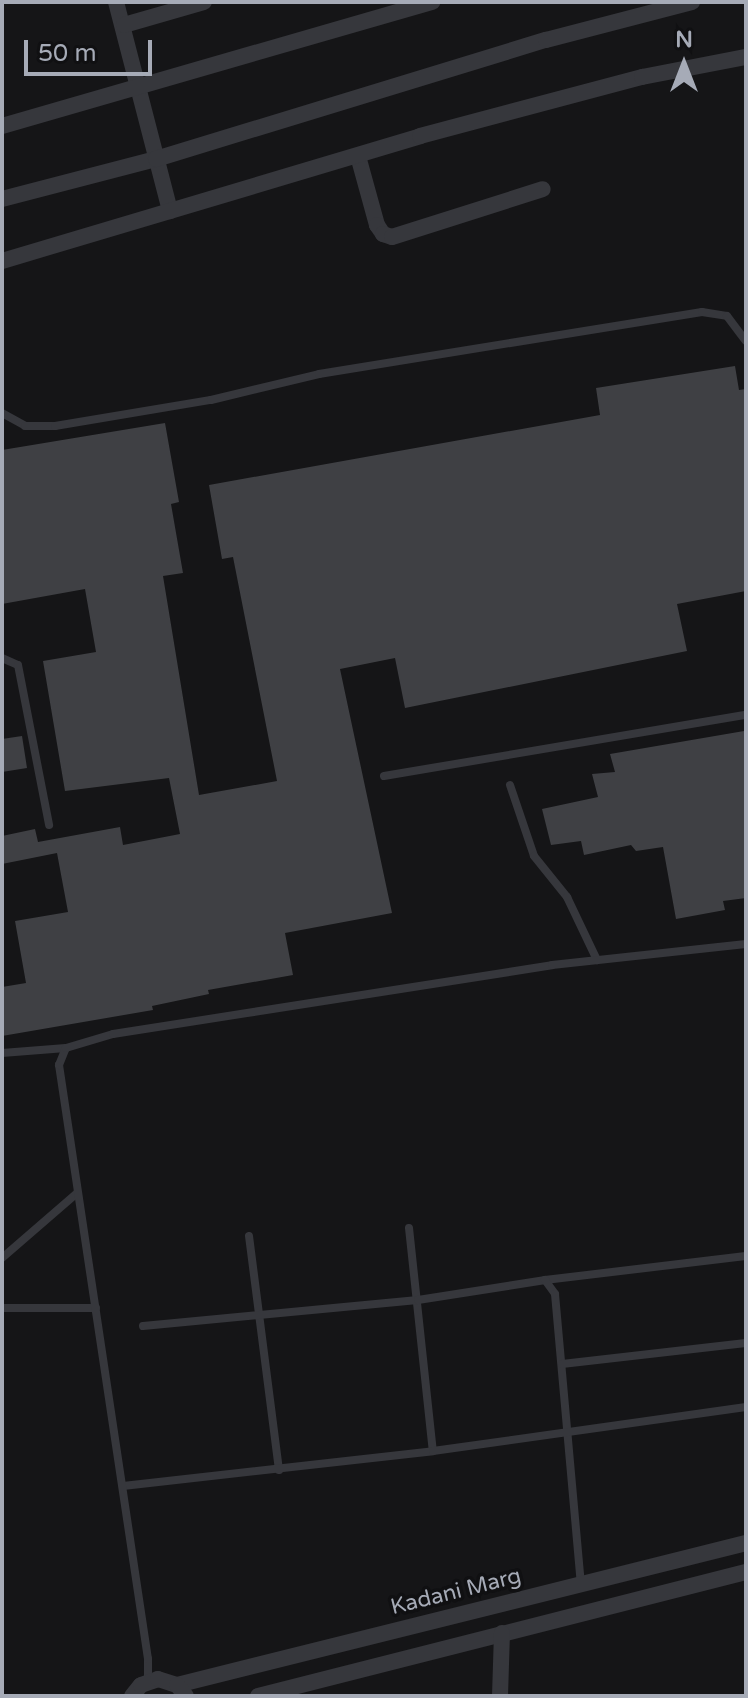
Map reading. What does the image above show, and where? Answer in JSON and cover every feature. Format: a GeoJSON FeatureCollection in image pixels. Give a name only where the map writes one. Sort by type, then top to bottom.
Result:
{"type":"FeatureCollection","features":[{"type":"Feature","properties":{"kind":"street"},"geometry":{"type":"LineString","coordinates":[[116,2],[141,88],[170,211]]}},
{"type":"Feature","properties":{"kind":"street"},"geometry":{"type":"LineString","coordinates":[[124,25],[204,2]]}},
{"type":"Feature","properties":{"kind":"street"},"geometry":{"type":"LineString","coordinates":[[2,126],[433,2]]}},
{"type":"Feature","properties":{"kind":"street"},"geometry":{"type":"LineString","coordinates":[[2,199],[156,159],[546,40],[692,2]]}},
{"type":"Feature","properties":{"kind":"street"},"geometry":{"type":"LineString","coordinates":[[2,261],[358,156],[642,77],[746,57]]}},
{"type":"Feature","properties":{"kind":"street"},"geometry":{"type":"LineString","coordinates":[[358,156],[377,225],[383,234],[392,237],[543,189]]}},
{"type":"Feature","properties":{"kind":"street","name":"Kadani Marg"},"geometry":{"type":"LineString","coordinates":[[181,1690],[746,1543]]}},
{"type":"Feature","properties":{"kind":"street"},"geometry":{"type":"LineString","coordinates":[[258,1696],[746,1572]]}},
{"type":"Feature","properties":{"kind":"street"},"geometry":{"type":"LineString","coordinates":[[500,1696],[502,1633]]}},
{"type":"Feature","properties":{"kind":"street"},"geometry":{"type":"LineString","coordinates":[[132,1696],[148,1681],[168,1680],[181,1690]]}},
{"type":"Feature","properties":{"kind":"lane"},"geometry":{"type":"LineString","coordinates":[[2,413],[25,426],[55,426],[211,400],[319,374],[702,312],[727,316],[746,341]]}},
{"type":"Feature","properties":{"kind":"lane"},"geometry":{"type":"LineString","coordinates":[[2,658],[18,665],[49,825]]}},
{"type":"Feature","properties":{"kind":"lane"},"geometry":{"type":"LineString","coordinates":[[384,776],[746,715]]}},
{"type":"Feature","properties":{"kind":"lane"},"geometry":{"type":"LineString","coordinates":[[510,785],[534,856],[567,897],[597,960]]}},
{"type":"Feature","properties":{"kind":"lane"},"geometry":{"type":"LineString","coordinates":[[2,1053],[66,1048],[113,1034],[597,960],[746,944]]}},
{"type":"Feature","properties":{"kind":"lane"},"geometry":{"type":"LineString","coordinates":[[66,1048],[59,1065],[148,1659],[148,1681]]}},
{"type":"Feature","properties":{"kind":"lane"},"geometry":{"type":"LineString","coordinates":[[2,1258],[77,1193]]}},
{"type":"Feature","properties":{"kind":"lane"},"geometry":{"type":"LineString","coordinates":[[409,1228],[433,1451]]}},
{"type":"Feature","properties":{"kind":"lane"},"geometry":{"type":"LineString","coordinates":[[249,1236],[279,1470]]}},
{"type":"Feature","properties":{"kind":"lane"},"geometry":{"type":"LineString","coordinates":[[143,1326],[418,1300],[545,1280],[746,1256]]}},
{"type":"Feature","properties":{"kind":"lane"},"geometry":{"type":"LineString","coordinates":[[545,1280],[555,1294],[581,1584]]}},
{"type":"Feature","properties":{"kind":"lane"},"geometry":{"type":"LineString","coordinates":[[2,1308],[96,1308]]}},
{"type":"Feature","properties":{"kind":"lane"},"geometry":{"type":"LineString","coordinates":[[562,1364],[746,1343]]}},
{"type":"Feature","properties":{"kind":"lane"},"geometry":{"type":"LineString","coordinates":[[123,1486],[433,1451],[746,1407]]}},
{"type":"Feature","properties":{"kind":"building"},"geometry":{"type":"Polygon","coordinates":[[[735,366],[739,390],[746,389],[746,591],[677,604],[687,651],[405,708],[395,658],[340,669],[392,913],[285,933],[293,975],[208,990],[209,994],[152,1006],[153,1010],[2,1036],[2,987],[26,983],[15,921],[68,912],[57,853],[2,864],[2,836],[35,829],[38,842],[120,827],[123,845],[180,834],[169,778],[65,791],[43,661],[96,652],[85,589],[2,604],[2,450],[165,423],[179,502],[171,504],[183,573],[163,576],[199,795],[277,781],[233,557],[222,559],[209,485],[600,415],[596,388],[735,366]]]}},
{"type":"Feature","properties":{"kind":"building"},"geometry":{"type":"Polygon","coordinates":[[[744,731],[746,898],[723,901],[725,910],[676,919],[663,847],[636,851],[631,845],[584,855],[581,841],[551,845],[542,809],[598,797],[592,774],[615,772],[610,754],[744,731]]]}},
{"type":"Feature","properties":{"kind":"building"},"geometry":{"type":"Polygon","coordinates":[[[22,736],[27,768],[2,772],[2,739],[22,736]]]}}]}
